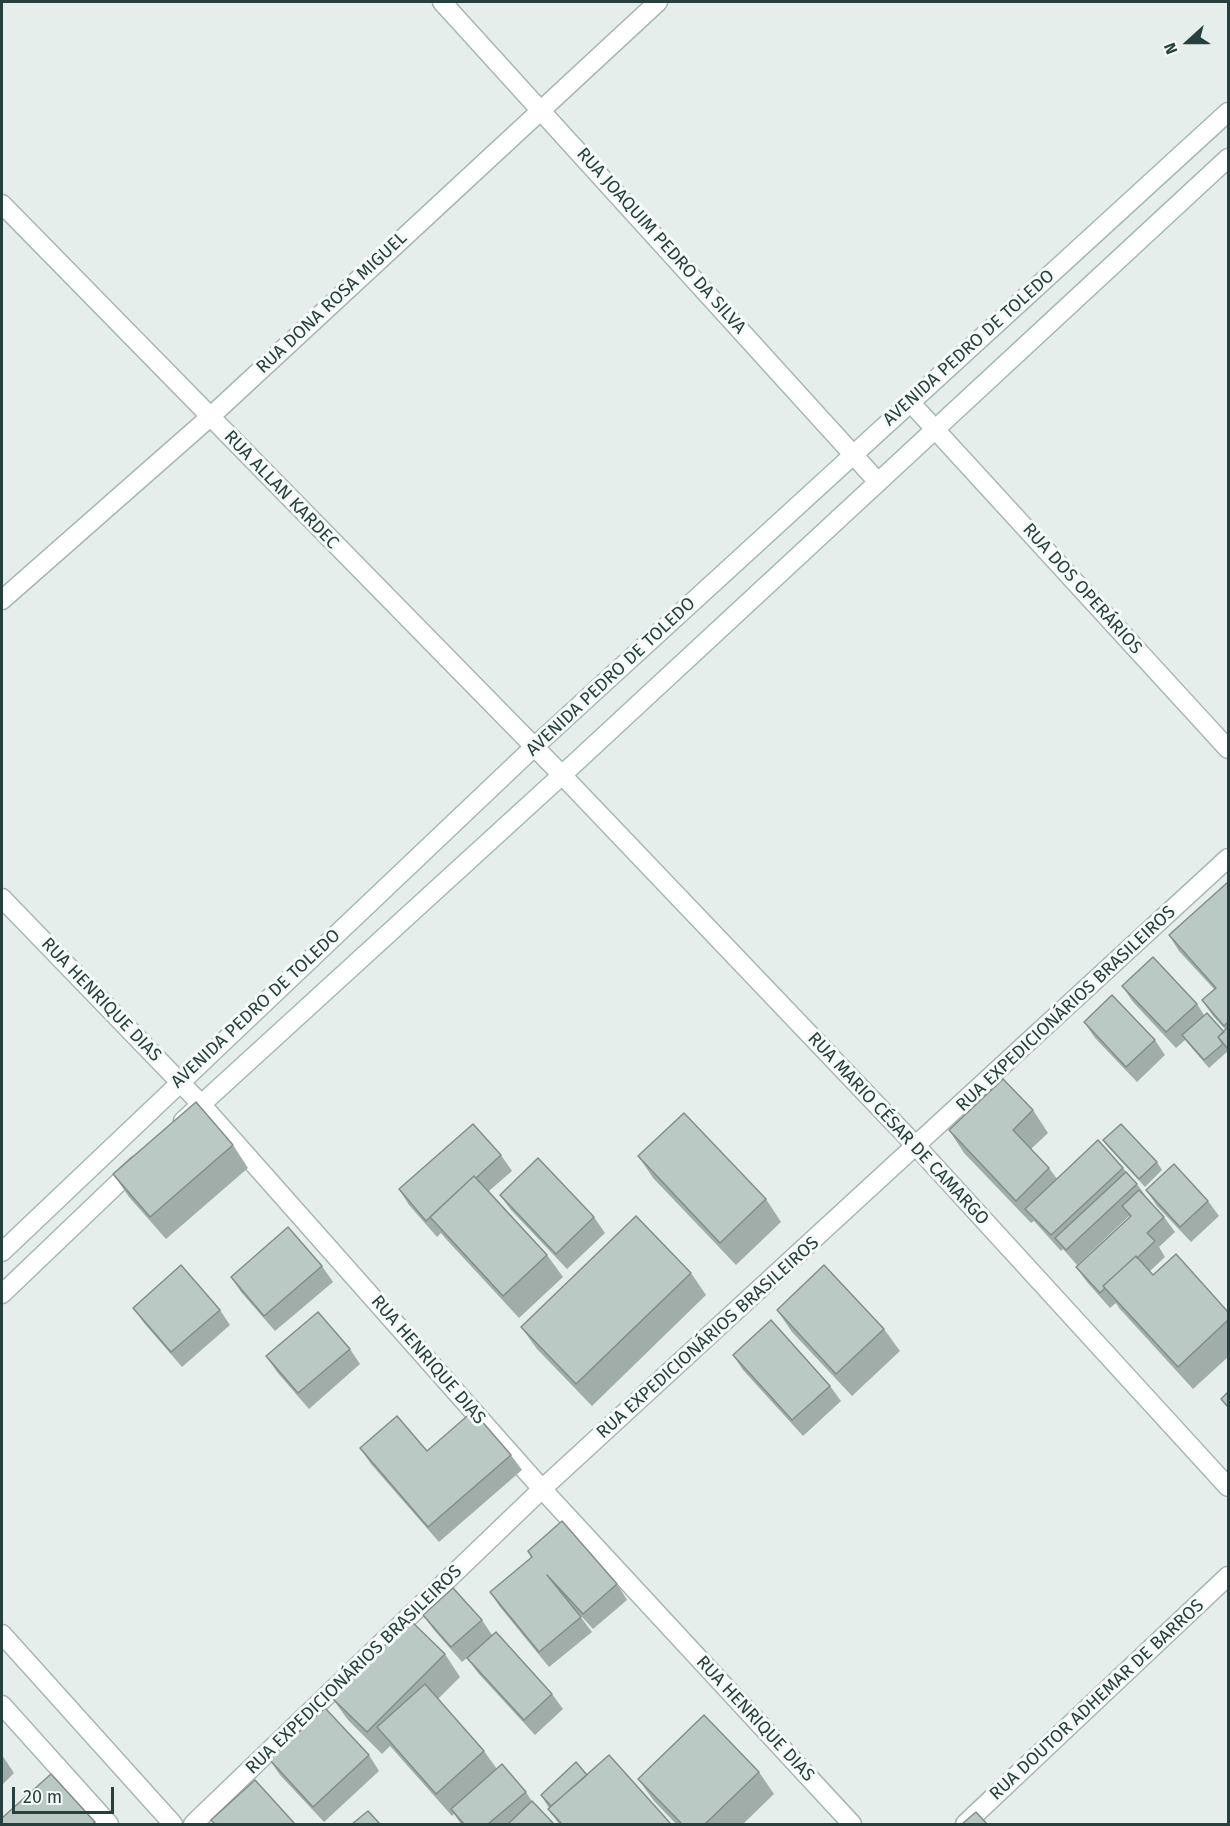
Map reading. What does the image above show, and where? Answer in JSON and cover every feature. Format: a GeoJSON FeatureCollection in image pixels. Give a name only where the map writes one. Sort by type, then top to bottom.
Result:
{"type":"FeatureCollection","features":[{"type":"Feature","properties":{"kind":"street","name":"RUA JOAQUIM PEDRO DA SILVA"},"geometry":{"type":"LineString","coordinates":[[442,2],[878,482]]}},
{"type":"Feature","properties":{"kind":"street","name":"RUA DONA ROSA MIGUEL"},"geometry":{"type":"LineString","coordinates":[[2,600],[210,417],[658,2]]}},
{"type":"Feature","properties":{"kind":"street","name":"AVENIDA PEDRO DE TOLEDO"},"geometry":{"type":"LineString","coordinates":[[2,1252],[179,1081],[534,747],[1228,112]]}},
{"type":"Feature","properties":{"kind":"street","name":"AVENIDA PEDRO DE TOLEDO"},"geometry":{"type":"LineString","coordinates":[[168,1136],[562,775],[1228,158]]}},
{"type":"Feature","properties":{"kind":"street","name":"RUA ALLAN KARDEC"},"geometry":{"type":"LineString","coordinates":[[2,204],[562,775]]}},
{"type":"Feature","properties":{"kind":"street","name":"RUA DOS OPERÁRIOS"},"geometry":{"type":"LineString","coordinates":[[910,402],[1228,749]]}},
{"type":"Feature","properties":{"kind":"street","name":"RUA MARIO CÉSAR DE CAMARGO"},"geometry":{"type":"LineString","coordinates":[[562,775],[917,1147],[1228,1487]]}},
{"type":"Feature","properties":{"kind":"street","name":"RUA EXPEDICIONÁRIOS BRASILEIROS"},"geometry":{"type":"LineString","coordinates":[[193,1824],[542,1489],[917,1147],[1228,858]]}},
{"type":"Feature","properties":{"kind":"street","name":"RUA HENRIQUE DIAS"},"geometry":{"type":"LineString","coordinates":[[2,898],[201,1104],[542,1489],[852,1824]]}},
{"type":"Feature","properties":{"kind":"street"},"geometry":{"type":"LineString","coordinates":[[2,1294],[151,1151]]}},
{"type":"Feature","properties":{"kind":"street","name":"RUA DOUTOR ADHEMAR DE BARROS"},"geometry":{"type":"LineString","coordinates":[[965,1824],[1228,1576]]}},
{"type":"Feature","properties":{"kind":"street"},"geometry":{"type":"LineString","coordinates":[[2,1634],[173,1824]]}},
{"type":"Feature","properties":{"kind":"street"},"geometry":{"type":"LineString","coordinates":[[2,1705],[109,1824]]}},
{"type":"Feature","properties":{"kind":"building"},"geometry":{"type":"Polygon","coordinates":[[[1228,882],[1228,1022],[1224,1026],[1202,1000],[1216,988],[1169,935],[1228,882]]]}},
{"type":"Feature","properties":{"kind":"building"},"geometry":{"type":"Polygon","coordinates":[[[1153,957],[1197,1004],[1166,1032],[1122,986],[1153,957]]]}},
{"type":"Feature","properties":{"kind":"building"},"geometry":{"type":"Polygon","coordinates":[[[1112,995],[1155,1040],[1126,1067],[1084,1022],[1112,995]]]}},
{"type":"Feature","properties":{"kind":"building"},"geometry":{"type":"Polygon","coordinates":[[[1207,1013],[1224,1032],[1218,1037],[1223,1044],[1204,1060],[1182,1035],[1207,1013]]]}},
{"type":"Feature","properties":{"kind":"building"},"geometry":{"type":"Polygon","coordinates":[[[1228,1027],[1228,1049],[1218,1037],[1228,1027]]]}},
{"type":"Feature","properties":{"kind":"building"},"geometry":{"type":"Polygon","coordinates":[[[1003,1079],[1033,1110],[1013,1130],[1049,1168],[1016,1201],[949,1130],[1003,1079]]]}},
{"type":"Feature","properties":{"kind":"building"},"geometry":{"type":"Polygon","coordinates":[[[196,1102],[233,1145],[150,1217],[113,1174],[196,1102]]]}},
{"type":"Feature","properties":{"kind":"building"},"geometry":{"type":"Polygon","coordinates":[[[684,1113],[766,1199],[720,1243],[638,1156],[684,1113]]]}},
{"type":"Feature","properties":{"kind":"building"},"geometry":{"type":"Polygon","coordinates":[[[473,1124],[501,1155],[476,1178],[474,1176],[426,1221],[399,1189],[473,1124]]]}},
{"type":"Feature","properties":{"kind":"building"},"geometry":{"type":"Polygon","coordinates":[[[1121,1124],[1157,1162],[1139,1179],[1103,1140],[1121,1124]]]}},
{"type":"Feature","properties":{"kind":"building"},"geometry":{"type":"Polygon","coordinates":[[[1098,1140],[1123,1168],[1051,1235],[1025,1209],[1098,1140]]]}},
{"type":"Feature","properties":{"kind":"building"},"geometry":{"type":"Polygon","coordinates":[[[538,1158],[594,1217],[556,1254],[500,1195],[538,1158]]]}},
{"type":"Feature","properties":{"kind":"building"},"geometry":{"type":"Polygon","coordinates":[[[1174,1164],[1208,1201],[1180,1227],[1146,1190],[1174,1164]]]}},
{"type":"Feature","properties":{"kind":"building"},"geometry":{"type":"Polygon","coordinates":[[[1126,1172],[1137,1184],[1066,1250],[1055,1238],[1126,1172]]]}},
{"type":"Feature","properties":{"kind":"building"},"geometry":{"type":"Polygon","coordinates":[[[474,1176],[547,1255],[503,1296],[430,1217],[474,1176]]]}},
{"type":"Feature","properties":{"kind":"building"},"geometry":{"type":"Polygon","coordinates":[[[1139,1190],[1164,1217],[1147,1233],[1155,1241],[1103,1286],[1105,1288],[1100,1293],[1076,1267],[1131,1216],[1122,1206],[1139,1190]]]}},
{"type":"Feature","properties":{"kind":"building"},"geometry":{"type":"Polygon","coordinates":[[[636,1216],[691,1273],[576,1384],[521,1327],[636,1216]]]}},
{"type":"Feature","properties":{"kind":"building"},"geometry":{"type":"Polygon","coordinates":[[[288,1227],[322,1266],[264,1316],[231,1277],[288,1227]]]}},
{"type":"Feature","properties":{"kind":"building"},"geometry":{"type":"Polygon","coordinates":[[[1176,1254],[1228,1312],[1228,1320],[1178,1367],[1103,1286],[1136,1256],[1153,1275],[1176,1254]]]}},
{"type":"Feature","properties":{"kind":"building"},"geometry":{"type":"Polygon","coordinates":[[[181,1265],[220,1310],[171,1352],[133,1308],[181,1265]]]}},
{"type":"Feature","properties":{"kind":"building"},"geometry":{"type":"Polygon","coordinates":[[[824,1265],[884,1329],[836,1374],[777,1310],[824,1265]]]}},
{"type":"Feature","properties":{"kind":"building"},"geometry":{"type":"Polygon","coordinates":[[[318,1312],[350,1349],[298,1393],[266,1356],[318,1312]]]}},
{"type":"Feature","properties":{"kind":"building"},"geometry":{"type":"Polygon","coordinates":[[[771,1320],[830,1386],[792,1420],[733,1355],[771,1320]]]}},
{"type":"Feature","properties":{"kind":"building"},"geometry":{"type":"Polygon","coordinates":[[[1228,1392],[1228,1407],[1221,1399],[1228,1392]]]}},
{"type":"Feature","properties":{"kind":"building"},"geometry":{"type":"Polygon","coordinates":[[[473,1411],[511,1455],[428,1527],[360,1448],[397,1416],[427,1451],[473,1411]]]}},
{"type":"Feature","properties":{"kind":"building"},"geometry":{"type":"Polygon","coordinates":[[[562,1521],[617,1584],[583,1614],[547,1575],[581,1617],[539,1652],[490,1592],[532,1557],[528,1551],[562,1521]]]}},
{"type":"Feature","properties":{"kind":"building"},"geometry":{"type":"Polygon","coordinates":[[[453,1588],[482,1620],[451,1647],[423,1615],[453,1588]]]}},
{"type":"Feature","properties":{"kind":"building"},"geometry":{"type":"Polygon","coordinates":[[[410,1620],[445,1654],[367,1732],[332,1698],[410,1620]]]}},
{"type":"Feature","properties":{"kind":"building"},"geometry":{"type":"Polygon","coordinates":[[[496,1632],[552,1694],[524,1720],[467,1658],[496,1632]]]}},
{"type":"Feature","properties":{"kind":"building"},"geometry":{"type":"Polygon","coordinates":[[[425,1684],[484,1751],[436,1794],[377,1727],[425,1684]]]}},
{"type":"Feature","properties":{"kind":"building"},"geometry":{"type":"Polygon","coordinates":[[[325,1708],[369,1755],[313,1807],[269,1759],[325,1708]]]}},
{"type":"Feature","properties":{"kind":"building"},"geometry":{"type":"Polygon","coordinates":[[[704,1715],[759,1772],[705,1824],[682,1824],[638,1779],[704,1715]]]}},
{"type":"Feature","properties":{"kind":"building"},"geometry":{"type":"Polygon","coordinates":[[[609,1755],[671,1824],[562,1824],[548,1809],[609,1755]]]}},
{"type":"Feature","properties":{"kind":"building"},"geometry":{"type":"Polygon","coordinates":[[[576,1762],[587,1775],[551,1806],[541,1795],[576,1762]]]}},
{"type":"Feature","properties":{"kind":"building"},"geometry":{"type":"Polygon","coordinates":[[[502,1764],[526,1792],[488,1824],[464,1824],[451,1809],[502,1764]]]}},
{"type":"Feature","properties":{"kind":"building"},"geometry":{"type":"Polygon","coordinates":[[[51,1774],[95,1822],[92,1824],[2,1824],[2,1818],[51,1774]]]}},
{"type":"Feature","properties":{"kind":"building"},"geometry":{"type":"Polygon","coordinates":[[[255,1780],[295,1824],[215,1824],[211,1820],[255,1780]]]}},
{"type":"Feature","properties":{"kind":"building"},"geometry":{"type":"Polygon","coordinates":[[[532,1801],[554,1824],[508,1824],[532,1801]]]}},
{"type":"Feature","properties":{"kind":"building"},"geometry":{"type":"Polygon","coordinates":[[[368,1811],[380,1824],[352,1824],[368,1811]]]}},
{"type":"Feature","properties":{"kind":"building"},"geometry":{"type":"Polygon","coordinates":[[[976,1812],[987,1824],[962,1824],[976,1812]]]}}]}
